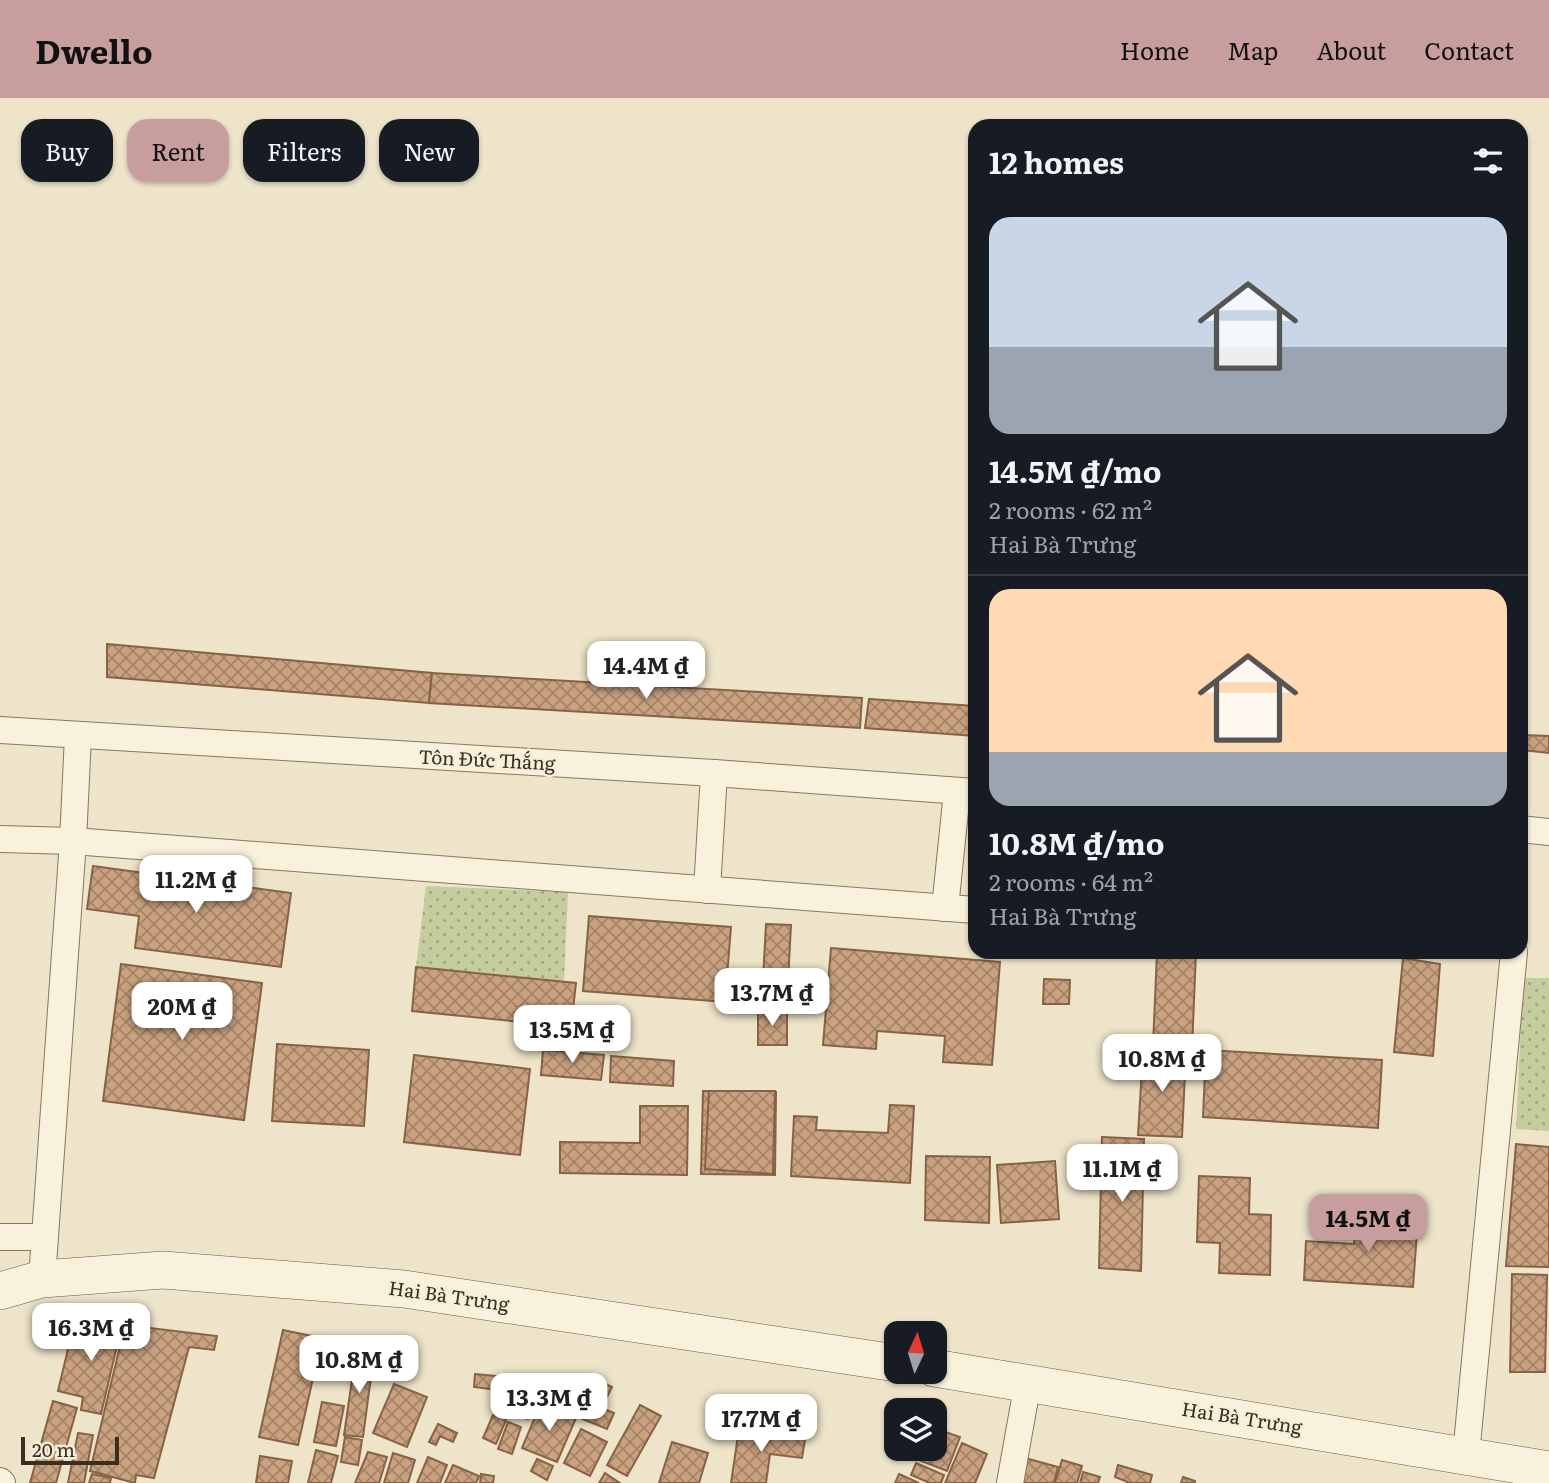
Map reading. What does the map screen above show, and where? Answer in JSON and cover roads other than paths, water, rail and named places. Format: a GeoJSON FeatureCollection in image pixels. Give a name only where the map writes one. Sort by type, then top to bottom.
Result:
{"type":"FeatureCollection","features":[{"type":"Feature","properties":{"kind":"main road","name":"Hai Bà Trưng"},"geometry":{"type":"LineString","coordinates":[[0,1291],[41,1279],[163,1270],[404,1289],[884,1361]]}},
{"type":"Feature","properties":{"kind":"main road","name":"Hai Bà Trưng"},"geometry":{"type":"LineString","coordinates":[[947,1370],[1466,1455],[1540,1474]]}},
{"type":"Feature","properties":{"kind":"street","name":"Tôn Đức Thắng"},"geometry":{"type":"LineString","coordinates":[[0,730],[966,792]]}},
{"type":"Feature","properties":{"kind":"street"},"geometry":{"type":"LineString","coordinates":[[41,1279],[73,841],[78,736]]}},
{"type":"Feature","properties":{"kind":"street"},"geometry":{"type":"LineString","coordinates":[[707,890],[714,774]]}},
{"type":"Feature","properties":{"kind":"street"},"geometry":{"type":"LineString","coordinates":[[946,908],[966,792]]}},
{"type":"Feature","properties":{"kind":"street"},"geometry":{"type":"LineString","coordinates":[[1528,835],[1549,832]]}},
{"type":"Feature","properties":{"kind":"street"},"geometry":{"type":"LineString","coordinates":[[0,839],[73,841],[968,910]]}},
{"type":"Feature","properties":{"kind":"street"},"geometry":{"type":"LineString","coordinates":[[1466,1455],[1513,959]]}},
{"type":"Feature","properties":{"kind":"street"},"geometry":{"type":"LineString","coordinates":[[0,1237],[45,1237]]}},
{"type":"Feature","properties":{"kind":"street"},"geometry":{"type":"LineString","coordinates":[[1010,1483],[1028,1382]]}}]}
